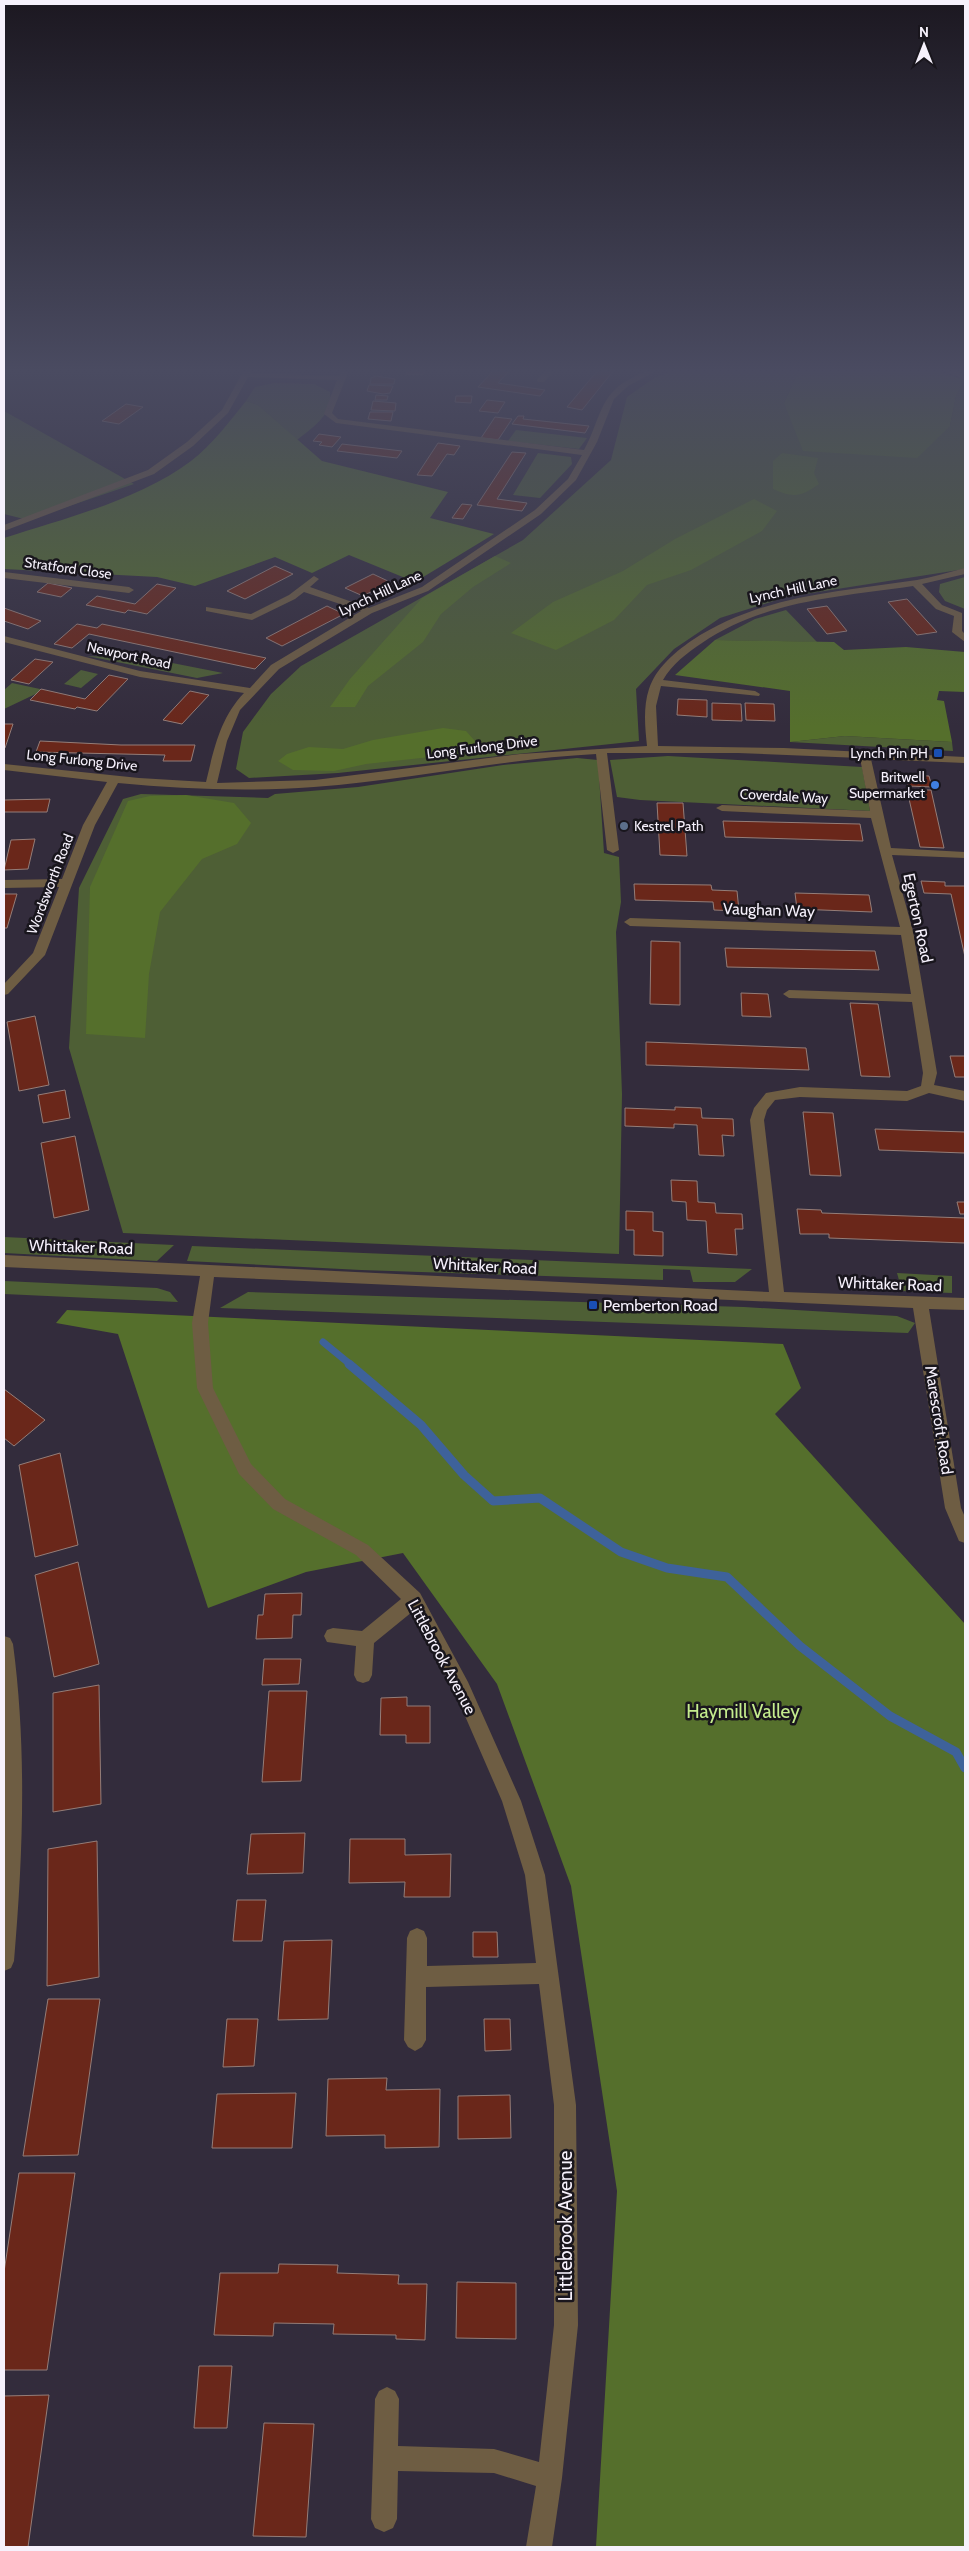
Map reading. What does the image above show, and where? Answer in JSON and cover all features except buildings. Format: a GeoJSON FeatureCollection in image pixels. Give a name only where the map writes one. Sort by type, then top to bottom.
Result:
{"type":"FeatureCollection","features":[{"type":"Feature","properties":{"kind":"street"},"geometry":{"type":"LineString","coordinates":[[4,528],[106,489]]}},
{"type":"Feature","properties":{"kind":"street","name":"Lynch Hill Lane"},"geometry":{"type":"LineString","coordinates":[[210,787],[222,740],[236,710],[274,666],[369,611],[425,589],[538,512],[562,489]]}},
{"type":"Feature","properties":{"kind":"street","name":"Lynch Hill Lane"},"geometry":{"type":"LineString","coordinates":[[653,749],[649,717],[657,682],[681,653],[710,632],[743,615],[789,602],[915,583],[965,571]]}},
{"type":"Feature","properties":{"kind":"street","name":"Stratford Close"},"geometry":{"type":"LineString","coordinates":[[4,575],[129,590]]}},
{"type":"Feature","properties":{"kind":"street"},"geometry":{"type":"LineString","coordinates":[[209,609],[252,617],[292,597],[314,579]]}},
{"type":"Feature","properties":{"kind":"street"},"geometry":{"type":"LineString","coordinates":[[915,583],[939,607],[962,615],[957,632],[946,639]]}},
{"type":"Feature","properties":{"kind":"street"},"geometry":{"type":"LineString","coordinates":[[303,588],[369,611]]}},
{"type":"Feature","properties":{"kind":"street"},"geometry":{"type":"LineString","coordinates":[[957,632],[965,639]]}},
{"type":"Feature","properties":{"kind":"street","name":"Newport Road"},"geometry":{"type":"LineString","coordinates":[[4,639],[140,674],[251,691]]}},
{"type":"Feature","properties":{"kind":"street"},"geometry":{"type":"LineString","coordinates":[[657,682],[755,694]]}},
{"type":"Feature","properties":{"kind":"street","name":"Long Furlong Drive"},"geometry":{"type":"LineString","coordinates":[[4,767],[210,787],[275,786],[352,780],[500,758],[601,750],[653,749],[965,760]]}},
{"type":"Feature","properties":{"kind":"street"},"geometry":{"type":"LineString","coordinates":[[601,750],[613,850]]}},
{"type":"Feature","properties":{"kind":"street","name":"Egerton Road"},"geometry":{"type":"LineString","coordinates":[[865,756],[876,815],[907,931],[930,1073],[927,1088]]}},
{"type":"Feature","properties":{"kind":"street","name":"Wordsworth Road"},"geometry":{"type":"LineString","coordinates":[[4,992],[39,955],[65,883],[89,825],[114,779]]}},
{"type":"Feature","properties":{"kind":"street","name":"Coverdale Way"},"geometry":{"type":"LineString","coordinates":[[722,808],[876,815]]}},
{"type":"Feature","properties":{"kind":"street"},"geometry":{"type":"LineString","coordinates":[[886,851],[965,855]]}},
{"type":"Feature","properties":{"kind":"street"},"geometry":{"type":"LineString","coordinates":[[4,884],[65,883]]}},
{"type":"Feature","properties":{"kind":"street","name":"Vaughan Way"},"geometry":{"type":"LineString","coordinates":[[630,922],[907,931]]}},
{"type":"Feature","properties":{"kind":"street"},"geometry":{"type":"LineString","coordinates":[[789,994],[917,998]]}},
{"type":"Feature","properties":{"kind":"street"},"geometry":{"type":"LineString","coordinates":[[777,1298],[757,1120],[761,1108],[771,1096],[780,1093],[907,1096],[920,1093],[927,1088],[965,1096]]}},
{"type":"Feature","properties":{"kind":"street","name":"Whittaker Road"},"geometry":{"type":"LineString","coordinates":[[4,1261],[777,1298],[965,1304]]}},
{"type":"Feature","properties":{"kind":"street","name":"Littlebrook Avenue"},"geometry":{"type":"LineString","coordinates":[[208,1270],[200,1323],[205,1388],[245,1469],[279,1504],[362,1550],[414,1599],[462,1688],[511,1801],[535,1875],[565,2106],[566,2325],[550,2478],[539,2547]]}},
{"type":"Feature","properties":{"kind":"street","name":"Marescroft Road"},"geometry":{"type":"LineString","coordinates":[[920,1302],[953,1508],[965,1536]]}},
{"type":"Feature","properties":{"kind":"street"},"geometry":{"type":"LineString","coordinates":[[363,1675],[365,1640],[414,1599]]}},
{"type":"Feature","properties":{"kind":"street"},"geometry":{"type":"LineString","coordinates":[[334,1636],[365,1640]]}},
{"type":"Feature","properties":{"kind":"street"},"geometry":{"type":"LineString","coordinates":[[4,1644],[10,1680],[8,1720],[15,1818],[4,1961]]}},
{"type":"Feature","properties":{"kind":"street"},"geometry":{"type":"LineString","coordinates":[[415,2040],[417,1938]]}},
{"type":"Feature","properties":{"kind":"street"},"geometry":{"type":"LineString","coordinates":[[417,1977],[548,1974]]}},
{"type":"Feature","properties":{"kind":"street"},"geometry":{"type":"LineString","coordinates":[[384,2519],[387,2399]]}},
{"type":"Feature","properties":{"kind":"street"},"geometry":{"type":"LineString","coordinates":[[386,2458],[494,2461],[550,2478]]}},
{"type":"Feature","properties":{"kind":"green space"},"geometry":{"type":"Polygon","coordinates":[[[4,489],[119,489],[28,520],[4,514],[4,489]]]}},
{"type":"Feature","properties":{"kind":"green space"},"geometry":{"type":"Polygon","coordinates":[[[144,489],[436,489],[448,492],[430,518],[494,534],[415,582],[349,555],[312,573],[275,557],[195,586],[157,577],[4,569],[4,538],[101,507],[144,489]]]}},
{"type":"Feature","properties":{"kind":"green space"},"geometry":{"type":"Polygon","coordinates":[[[517,489],[548,489],[540,498],[513,495],[517,489]]]}},
{"type":"Feature","properties":{"kind":"green space"},"geometry":{"type":"Polygon","coordinates":[[[579,489],[965,489],[965,569],[786,597],[720,618],[674,649],[636,689],[639,741],[338,773],[249,778],[236,769],[243,732],[271,694],[301,666],[523,540],[579,489]]]}},
{"type":"Feature","properties":{"kind":"green space"},"geometry":{"type":"Polygon","coordinates":[[[773,489],[811,489],[797,495],[786,494],[773,489]]]}},
{"type":"Feature","properties":{"kind":"green space"},"geometry":{"type":"Polygon","coordinates":[[[754,499],[777,511],[762,531],[691,570],[647,585],[614,620],[556,650],[511,633],[553,602],[623,571],[675,539],[754,499]]]}},
{"type":"Feature","properties":{"kind":"green space"},"geometry":{"type":"Polygon","coordinates":[[[495,556],[511,563],[473,587],[441,614],[423,642],[368,686],[355,707],[330,707],[350,679],[422,598],[495,556]]]}},
{"type":"Feature","properties":{"kind":"green space"},"geometry":{"type":"Polygon","coordinates":[[[965,577],[965,609],[945,601],[939,592],[940,584],[965,577]]]}},
{"type":"Feature","properties":{"kind":"green space"},"geometry":{"type":"Polygon","coordinates":[[[786,610],[817,642],[715,640],[755,619],[786,610]]]}},
{"type":"Feature","properties":{"kind":"green space"},"geometry":{"type":"Polygon","coordinates":[[[715,640],[834,642],[844,650],[906,647],[965,652],[965,692],[939,691],[937,700],[944,701],[952,742],[845,736],[790,742],[790,691],[675,675],[715,640]]]}},
{"type":"Feature","properties":{"kind":"green space"},"geometry":{"type":"Polygon","coordinates":[[[87,656],[147,658],[223,673],[197,678],[87,656]]]}},
{"type":"Feature","properties":{"kind":"green space"},"geometry":{"type":"Polygon","coordinates":[[[81,670],[98,674],[81,688],[64,684],[81,670]]]}},
{"type":"Feature","properties":{"kind":"green space"},"geometry":{"type":"Polygon","coordinates":[[[12,683],[42,691],[4,709],[4,690],[12,683]]]}},
{"type":"Feature","properties":{"kind":"green space"},"geometry":{"type":"Polygon","coordinates":[[[443,728],[466,731],[475,741],[467,753],[366,764],[334,771],[293,770],[278,761],[287,754],[309,747],[343,749],[373,740],[443,728]]]}},
{"type":"Feature","properties":{"kind":"green space"},"geometry":{"type":"Polygon","coordinates":[[[845,736],[952,742],[953,751],[790,742],[845,736]]]}},
{"type":"Feature","properties":{"kind":"green space"},"geometry":{"type":"Polygon","coordinates":[[[668,756],[862,767],[870,811],[640,800],[617,797],[610,760],[668,756]]]}},
{"type":"Feature","properties":{"kind":"green space"},"geometry":{"type":"Polygon","coordinates":[[[577,758],[598,760],[604,853],[619,857],[621,902],[616,932],[622,1094],[619,1254],[123,1233],[69,1048],[79,888],[123,799],[141,794],[268,798],[275,794],[358,787],[503,765],[577,758]]]}},
{"type":"Feature","properties":{"kind":"green space"},"geometry":{"type":"Polygon","coordinates":[[[186,795],[234,803],[251,823],[237,844],[202,859],[160,912],[149,974],[145,1038],[86,1034],[90,887],[128,801],[150,796],[186,795]]]}},
{"type":"Feature","properties":{"kind":"green space"},"geometry":{"type":"Polygon","coordinates":[[[4,1237],[174,1245],[157,1261],[4,1253],[4,1237]]]}},
{"type":"Feature","properties":{"kind":"green space"},"geometry":{"type":"Polygon","coordinates":[[[192,1246],[752,1269],[735,1282],[693,1282],[690,1270],[663,1269],[663,1280],[361,1270],[187,1261],[192,1246]]]}},
{"type":"Feature","properties":{"kind":"green space"},"geometry":{"type":"Polygon","coordinates":[[[897,1273],[952,1276],[952,1293],[902,1291],[897,1273]]]}},
{"type":"Feature","properties":{"kind":"green space"},"geometry":{"type":"Polygon","coordinates":[[[4,1281],[157,1288],[170,1292],[178,1302],[4,1294],[4,1281]]]}},
{"type":"Feature","properties":{"kind":"green space"},"geometry":{"type":"Polygon","coordinates":[[[248,1292],[744,1307],[897,1316],[915,1323],[908,1333],[220,1308],[248,1292]]]}},
{"type":"Feature","properties":{"kind":"green space","name":"Haymill Valley"},"geometry":{"type":"Polygon","coordinates":[[[67,1310],[783,1344],[801,1388],[775,1414],[965,1624],[965,2547],[596,2547],[617,2191],[571,1886],[497,1684],[403,1553],[306,1572],[208,1608],[118,1334],[56,1323],[67,1310]]]}},
{"type":"Feature","properties":{"kind":"waterway"},"geometry":{"type":"LineString","coordinates":[[323,1342],[351,1365]]}},
{"type":"Feature","properties":{"kind":"waterway"},"geometry":{"type":"LineString","coordinates":[[349,1364],[421,1425],[464,1475],[493,1501],[540,1498],[621,1552],[667,1568],[727,1577],[800,1646],[890,1716],[956,1752],[965,1768]]}},
{"type":"Feature","properties":{"kind":"place","name":"Lynch Pin PH"},"geometry":{"type":"Point","coordinates":[938,753]}},
{"type":"Feature","properties":{"kind":"place","name":"Britwell Supermarket"},"geometry":{"type":"Point","coordinates":[935,785]}},
{"type":"Feature","properties":{"kind":"place","name":"Kestrel Path"},"geometry":{"type":"Point","coordinates":[624,826]}},
{"type":"Feature","properties":{"kind":"place","name":"Pemberton Road"},"geometry":{"type":"Point","coordinates":[593,1305]}}]}
